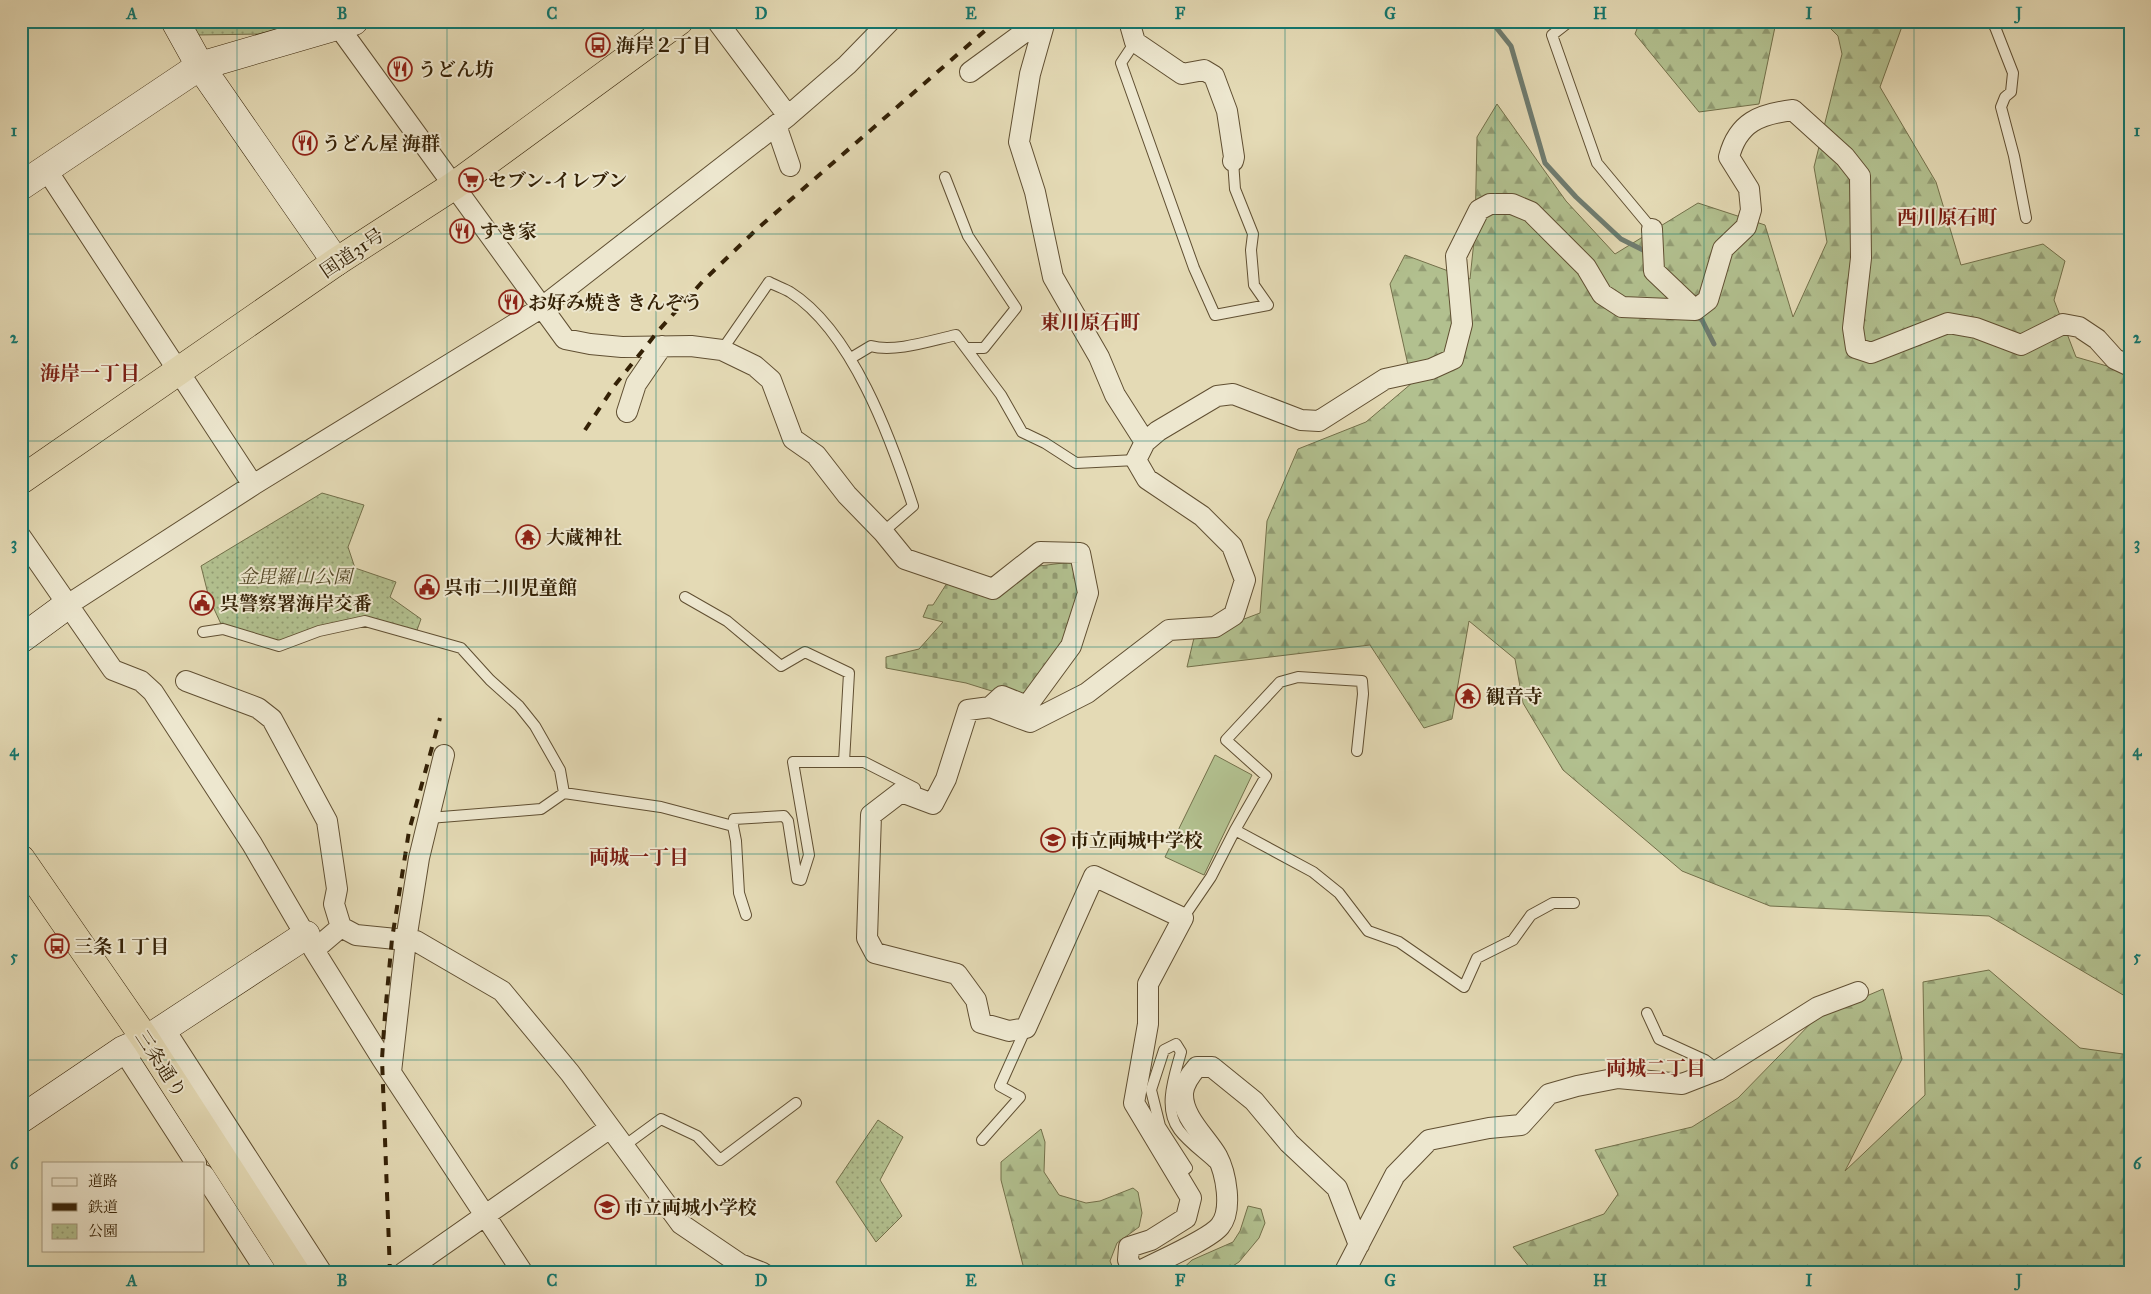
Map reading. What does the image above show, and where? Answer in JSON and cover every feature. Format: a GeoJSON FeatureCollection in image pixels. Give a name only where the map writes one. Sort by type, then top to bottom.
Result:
{"type":"FeatureCollection","features":[{"type":"Feature","properties":{"kind":"highway","name":"国道31号"},"geometry":{"type":"LineString","coordinates":[[21,480],[336,262],[455,185],[679,21]]}},
{"type":"Feature","properties":{"kind":"highway","name":"三条通り"},"geometry":{"type":"LineString","coordinates":[[21,859],[144,1039],[296,1273]]}},
{"type":"Feature","properties":{"kind":"street"},"geometry":{"type":"LineString","coordinates":[[175,21],[200,66],[336,262]]}},
{"type":"Feature","properties":{"kind":"street"},"geometry":{"type":"LineString","coordinates":[[717,21],[782,121],[790,166]]}},
{"type":"Feature","properties":{"kind":"street"},"geometry":{"type":"LineString","coordinates":[[21,639],[67,605],[253,486],[541,308],[782,121],[847,65],[890,21]]}},
{"type":"Feature","properties":{"kind":"street"},"geometry":{"type":"LineString","coordinates":[[970,72],[1033,26],[1036,21]]}},
{"type":"Feature","properties":{"kind":"street"},"geometry":{"type":"LineString","coordinates":[[1046,21],[1030,74],[1019,142],[1035,192],[1053,277],[1099,357],[1115,395],[1145,442]]}},
{"type":"Feature","properties":{"kind":"street"},"geometry":{"type":"LineString","coordinates":[[1129,21],[1135,42],[1182,74],[1204,70],[1214,76],[1227,111],[1234,157],[1233,162]]}},
{"type":"Feature","properties":{"kind":"street"},"geometry":{"type":"LineString","coordinates":[[21,186],[200,66],[346,24],[455,185],[564,339],[622,347],[692,346],[722,350],[755,366],[771,380],[793,439],[816,455],[847,495],[884,532],[905,559],[994,589],[1040,552],[1080,553],[1088,593],[1071,646],[1027,706],[1002,696],[990,707]]}},
{"type":"Feature","properties":{"kind":"street"},"geometry":{"type":"LineString","coordinates":[[1359,1245],[1337,1188],[1290,1143],[1254,1101],[1212,1067],[1197,1066],[1187,1080],[1183,1094],[1187,1113],[1218,1158],[1228,1197],[1226,1212],[1220,1226],[1205,1237],[1140,1271],[1133,1269],[1128,1260],[1129,1246],[1151,1240],[1186,1218],[1191,1198],[1176,1176],[1134,1103],[1148,1024],[1148,984],[1183,918],[1094,876],[1026,1028],[1009,1031],[981,1023],[976,1000],[957,974],[875,953],[867,938],[871,815],[901,792],[933,804],[946,779],[968,710],[990,707],[1030,722],[1087,693],[1169,630],[1215,627],[1234,614],[1244,580],[1232,546],[1202,516],[1147,479],[1136,460],[1145,442],[1158,431],[1217,396],[1233,394],[1301,420],[1318,421],[1385,379],[1431,369],[1453,359],[1462,324],[1456,256],[1479,210],[1490,204],[1512,204],[1531,212],[1586,266],[1602,294],[1622,307],[1695,310],[1708,300],[1723,249],[1746,227],[1751,210],[1749,189],[1729,157],[1733,140],[1748,123],[1777,112],[1793,110],[1845,157],[1860,176],[1861,258],[1853,328],[1856,348],[1871,353],[1948,323],[1976,328],[2021,345],[2063,324],[2079,327],[2096,339],[2116,359],[2130,366]]}},
{"type":"Feature","properties":{"kind":"street"},"geometry":{"type":"LineString","coordinates":[[46,169],[253,486]]}},
{"type":"Feature","properties":{"kind":"street"},"geometry":{"type":"LineString","coordinates":[[1652,228],[1654,270],[1695,310]]}},
{"type":"Feature","properties":{"kind":"street"},"geometry":{"type":"LineString","coordinates":[[627,412],[636,384],[662,346]]}},
{"type":"Feature","properties":{"kind":"street"},"geometry":{"type":"LineString","coordinates":[[21,537],[113,670],[141,681],[153,692],[252,844],[391,1072],[523,1273]]}},
{"type":"Feature","properties":{"kind":"street"},"geometry":{"type":"LineString","coordinates":[[186,682],[258,708],[272,720],[327,822],[337,889],[334,904],[341,927],[356,935],[416,942],[502,992],[570,1073],[681,1224],[740,1264],[763,1273]]}},
{"type":"Feature","properties":{"kind":"street"},"geometry":{"type":"LineString","coordinates":[[391,1072],[406,940],[419,858],[444,756]]}},
{"type":"Feature","properties":{"kind":"street"},"geometry":{"type":"LineString","coordinates":[[21,1119],[144,1039],[310,942],[341,927]]}},
{"type":"Feature","properties":{"kind":"street"},"geometry":{"type":"LineString","coordinates":[[1344,1273],[1395,1175],[1429,1140],[1489,1128],[1521,1125],[1549,1094],[1577,1086],[1618,1078],[1682,1084],[1718,1070],[1818,1007],[1858,992]]}},
{"type":"Feature","properties":{"kind":"street"},"geometry":{"type":"LineString","coordinates":[[144,1039],[196,1162]]}},
{"type":"Feature","properties":{"kind":"street"},"geometry":{"type":"LineString","coordinates":[[144,1039],[322,1273]]}},
{"type":"Feature","properties":{"kind":"street"},"geometry":{"type":"LineString","coordinates":[[413,1269],[610,1128]]}},
{"type":"Feature","properties":{"kind":"street"},"geometry":{"type":"LineString","coordinates":[[205,1177],[267,1273]]}},
{"type":"Feature","properties":{"kind":"lane"},"geometry":{"type":"LineString","coordinates":[[1570,21],[1552,35],[1597,163],[1652,228]]}},
{"type":"Feature","properties":{"kind":"lane"},"geometry":{"type":"LineString","coordinates":[[1990,21],[1995,27],[2013,73],[2010,92],[2005,97],[2001,107],[2014,156],[2026,218]]}},
{"type":"Feature","properties":{"kind":"lane"},"geometry":{"type":"LineString","coordinates":[[1135,42],[1120,63],[1194,268],[1215,315],[1268,305],[1254,285],[1251,250],[1253,234],[1235,189],[1233,162]]}},
{"type":"Feature","properties":{"kind":"lane"},"geometry":{"type":"LineString","coordinates":[[945,177],[968,236],[1016,308],[984,348],[967,348]]}},
{"type":"Feature","properties":{"kind":"lane"},"geometry":{"type":"LineString","coordinates":[[722,350],[769,282],[790,292],[820,318],[851,358],[896,454],[913,506],[884,532]]}},
{"type":"Feature","properties":{"kind":"lane"},"geometry":{"type":"LineString","coordinates":[[851,358],[872,346],[878,348],[905,346],[956,335],[1001,395],[1022,432],[1045,443],[1076,463],[1136,460]]}},
{"type":"Feature","properties":{"kind":"lane"},"geometry":{"type":"LineString","coordinates":[[685,597],[727,621],[781,666],[805,652],[849,674],[844,762]]}},
{"type":"Feature","properties":{"kind":"lane"},"geometry":{"type":"LineString","coordinates":[[203,632],[223,629],[279,646],[319,631],[365,621],[461,648],[490,680],[519,706],[535,726],[560,770],[564,794]]}},
{"type":"Feature","properties":{"kind":"lane"},"geometry":{"type":"LineString","coordinates":[[1183,918],[1211,877],[1266,776],[1226,740],[1280,682],[1298,676],[1362,681],[1363,694],[1357,751]]}},
{"type":"Feature","properties":{"kind":"lane"},"geometry":{"type":"LineString","coordinates":[[746,915],[739,893],[736,841],[732,826],[734,819],[784,816],[788,821],[797,879],[801,880],[809,855],[793,762],[864,762],[936,798]]}},
{"type":"Feature","properties":{"kind":"lane"},"geometry":{"type":"LineString","coordinates":[[428,818],[541,810],[564,794],[661,807],[732,826]]}},
{"type":"Feature","properties":{"kind":"lane"},"geometry":{"type":"LineString","coordinates":[[1235,830],[1313,872],[1339,893],[1368,931],[1399,942],[1464,987],[1478,958],[1513,940],[1531,915],[1553,903],[1574,903]]}},
{"type":"Feature","properties":{"kind":"lane"},"geometry":{"type":"LineString","coordinates":[[1647,1013],[1660,1039],[1705,1060],[1718,1070]]}},
{"type":"Feature","properties":{"kind":"lane"},"geometry":{"type":"LineString","coordinates":[[982,1140],[1020,1097],[1000,1086],[1026,1028]]}},
{"type":"Feature","properties":{"kind":"lane"},"geometry":{"type":"LineString","coordinates":[[1176,1176],[1187,1168],[1160,1126],[1151,1090],[1164,1050],[1176,1044],[1181,1052],[1172,1086],[1170,1110],[1178,1130],[1221,1170]]}},
{"type":"Feature","properties":{"kind":"lane"},"geometry":{"type":"LineString","coordinates":[[624,1146],[661,1119],[697,1136],[720,1160],[796,1103]]}},
{"type":"Feature","properties":{"kind":"green space"},"geometry":{"type":"Polygon","coordinates":[[[185,21],[308,21],[264,34],[195,35],[185,21]]]}},
{"type":"Feature","properties":{"kind":"green space"},"geometry":{"type":"Polygon","coordinates":[[[1640,21],[1780,21],[1775,27],[1759,104],[1699,112],[1635,34],[1640,21]]]}},
{"type":"Feature","properties":{"kind":"green space"},"geometry":{"type":"Polygon","coordinates":[[[1823,21],[1904,21],[1880,87],[1936,182],[1961,265],[2043,244],[2065,261],[2054,300],[2076,357],[2107,366],[2130,366],[2130,999],[1989,916],[1770,906],[1682,871],[1563,770],[1523,703],[1515,659],[1469,621],[1452,719],[1424,728],[1370,645],[1187,667],[1194,638],[1260,613],[1267,521],[1298,449],[1366,422],[1412,383],[1390,284],[1405,255],[1470,279],[1475,231],[1477,137],[1497,104],[1566,201],[1615,254],[1698,203],[1765,225],[1793,317],[1827,242],[1814,167],[1842,54],[1838,36],[1823,21]]]}},
{"type":"Feature","properties":{"kind":"green space","name":"金毘羅山公園"},"geometry":{"type":"Polygon","coordinates":[[[322,493],[364,505],[348,547],[355,568],[396,582],[390,597],[421,619],[416,633],[364,618],[323,626],[279,641],[221,624],[209,598],[201,566],[322,493]]]}},
{"type":"Feature","properties":{"kind":"green space"},"geometry":{"type":"Polygon","coordinates":[[[1071,562],[1085,602],[1027,702],[966,683],[886,668],[886,657],[919,649],[943,622],[923,617],[928,605],[933,605],[947,583],[995,596],[1031,567],[1071,562]]]}},
{"type":"Feature","properties":{"kind":"green space"},"geometry":{"type":"Polygon","coordinates":[[[1215,755],[1252,775],[1204,875],[1165,857],[1215,755]]]}},
{"type":"Feature","properties":{"kind":"green space"},"geometry":{"type":"Polygon","coordinates":[[[1989,970],[2080,1048],[2130,1055],[2130,1273],[1534,1273],[1513,1247],[1604,1214],[1618,1194],[1595,1150],[1692,1127],[1738,1098],[1817,1017],[1883,989],[1902,1059],[1845,1171],[1925,1095],[1923,982],[1989,970]]]}},
{"type":"Feature","properties":{"kind":"green space"},"geometry":{"type":"Polygon","coordinates":[[[878,1120],[903,1137],[880,1180],[902,1216],[876,1242],[836,1182],[878,1120]]]}},
{"type":"Feature","properties":{"kind":"green space"},"geometry":{"type":"Polygon","coordinates":[[[1041,1129],[1045,1142],[1044,1172],[1059,1195],[1086,1203],[1100,1201],[1133,1188],[1138,1192],[1142,1213],[1139,1227],[1117,1243],[1110,1261],[1115,1273],[1025,1273],[1001,1180],[1001,1162],[1041,1129]]]}},
{"type":"Feature","properties":{"kind":"green space"},"geometry":{"type":"Polygon","coordinates":[[[1248,1206],[1261,1209],[1265,1223],[1259,1238],[1239,1262],[1222,1273],[1178,1273],[1192,1260],[1233,1242],[1240,1231],[1248,1206]]]}},
{"type":"Feature","properties":{"kind":"waterway"},"geometry":{"type":"LineString","coordinates":[[1491,21],[1511,46],[1545,163],[1576,197],[1621,239],[1645,251],[1646,254]]}},
{"type":"Feature","properties":{"kind":"waterway"},"geometry":{"type":"LineString","coordinates":[[1696,315],[1702,320],[1714,344]]}},
{"type":"Feature","properties":{"kind":"railway"},"geometry":{"type":"LineString","coordinates":[[585,430],[615,385],[659,330],[703,281],[757,229],[996,21]]}},
{"type":"Feature","properties":{"kind":"railway"},"geometry":{"type":"LineString","coordinates":[[390,1273],[382,1059],[385,1014],[392,939],[409,831],[440,718]]}},
{"type":"Feature","properties":{"kind":"place","name":"海岸２丁目"},"geometry":{"type":"Point","coordinates":[598,45]}},
{"type":"Feature","properties":{"kind":"place","name":"うどん坊"},"geometry":{"type":"Point","coordinates":[400,69]}},
{"type":"Feature","properties":{"kind":"place","name":"うどん屋 海群"},"geometry":{"type":"Point","coordinates":[305,143]}},
{"type":"Feature","properties":{"kind":"place","name":"セブン-イレブン"},"geometry":{"type":"Point","coordinates":[471,180]}},
{"type":"Feature","properties":{"kind":"place","name":"すき家"},"geometry":{"type":"Point","coordinates":[462,231]}},
{"type":"Feature","properties":{"kind":"place","name":"お好み焼き きんぞう"},"geometry":{"type":"Point","coordinates":[511,302]}},
{"type":"Feature","properties":{"kind":"place","name":"大蔵神社"},"geometry":{"type":"Point","coordinates":[528,537]}},
{"type":"Feature","properties":{"kind":"place","name":"呉市二川児童館"},"geometry":{"type":"Point","coordinates":[427,587]}},
{"type":"Feature","properties":{"kind":"place","name":"呉警察署海岸交番"},"geometry":{"type":"Point","coordinates":[202,603]}},
{"type":"Feature","properties":{"kind":"place","name":"観音寺"},"geometry":{"type":"Point","coordinates":[1468,696]}},
{"type":"Feature","properties":{"kind":"place","name":"市立両城中学校"},"geometry":{"type":"Point","coordinates":[1053,840]}},
{"type":"Feature","properties":{"kind":"place","name":"三条１丁目"},"geometry":{"type":"Point","coordinates":[57,946]}},
{"type":"Feature","properties":{"kind":"place","name":"市立両城小学校"},"geometry":{"type":"Point","coordinates":[607,1207]}},
{"type":"Feature","properties":{"kind":"district","name":"西川原石町"},"geometry":{"type":"Point","coordinates":[1947,217]}},
{"type":"Feature","properties":{"kind":"district","name":"東川原石町"},"geometry":{"type":"Point","coordinates":[1090,322]}},
{"type":"Feature","properties":{"kind":"district","name":"海岸一丁目"},"geometry":{"type":"Point","coordinates":[90,373]}},
{"type":"Feature","properties":{"kind":"district","name":"両城一丁目"},"geometry":{"type":"Point","coordinates":[639,857]}},
{"type":"Feature","properties":{"kind":"district","name":"両城二丁目"},"geometry":{"type":"Point","coordinates":[1656,1068]}}]}
